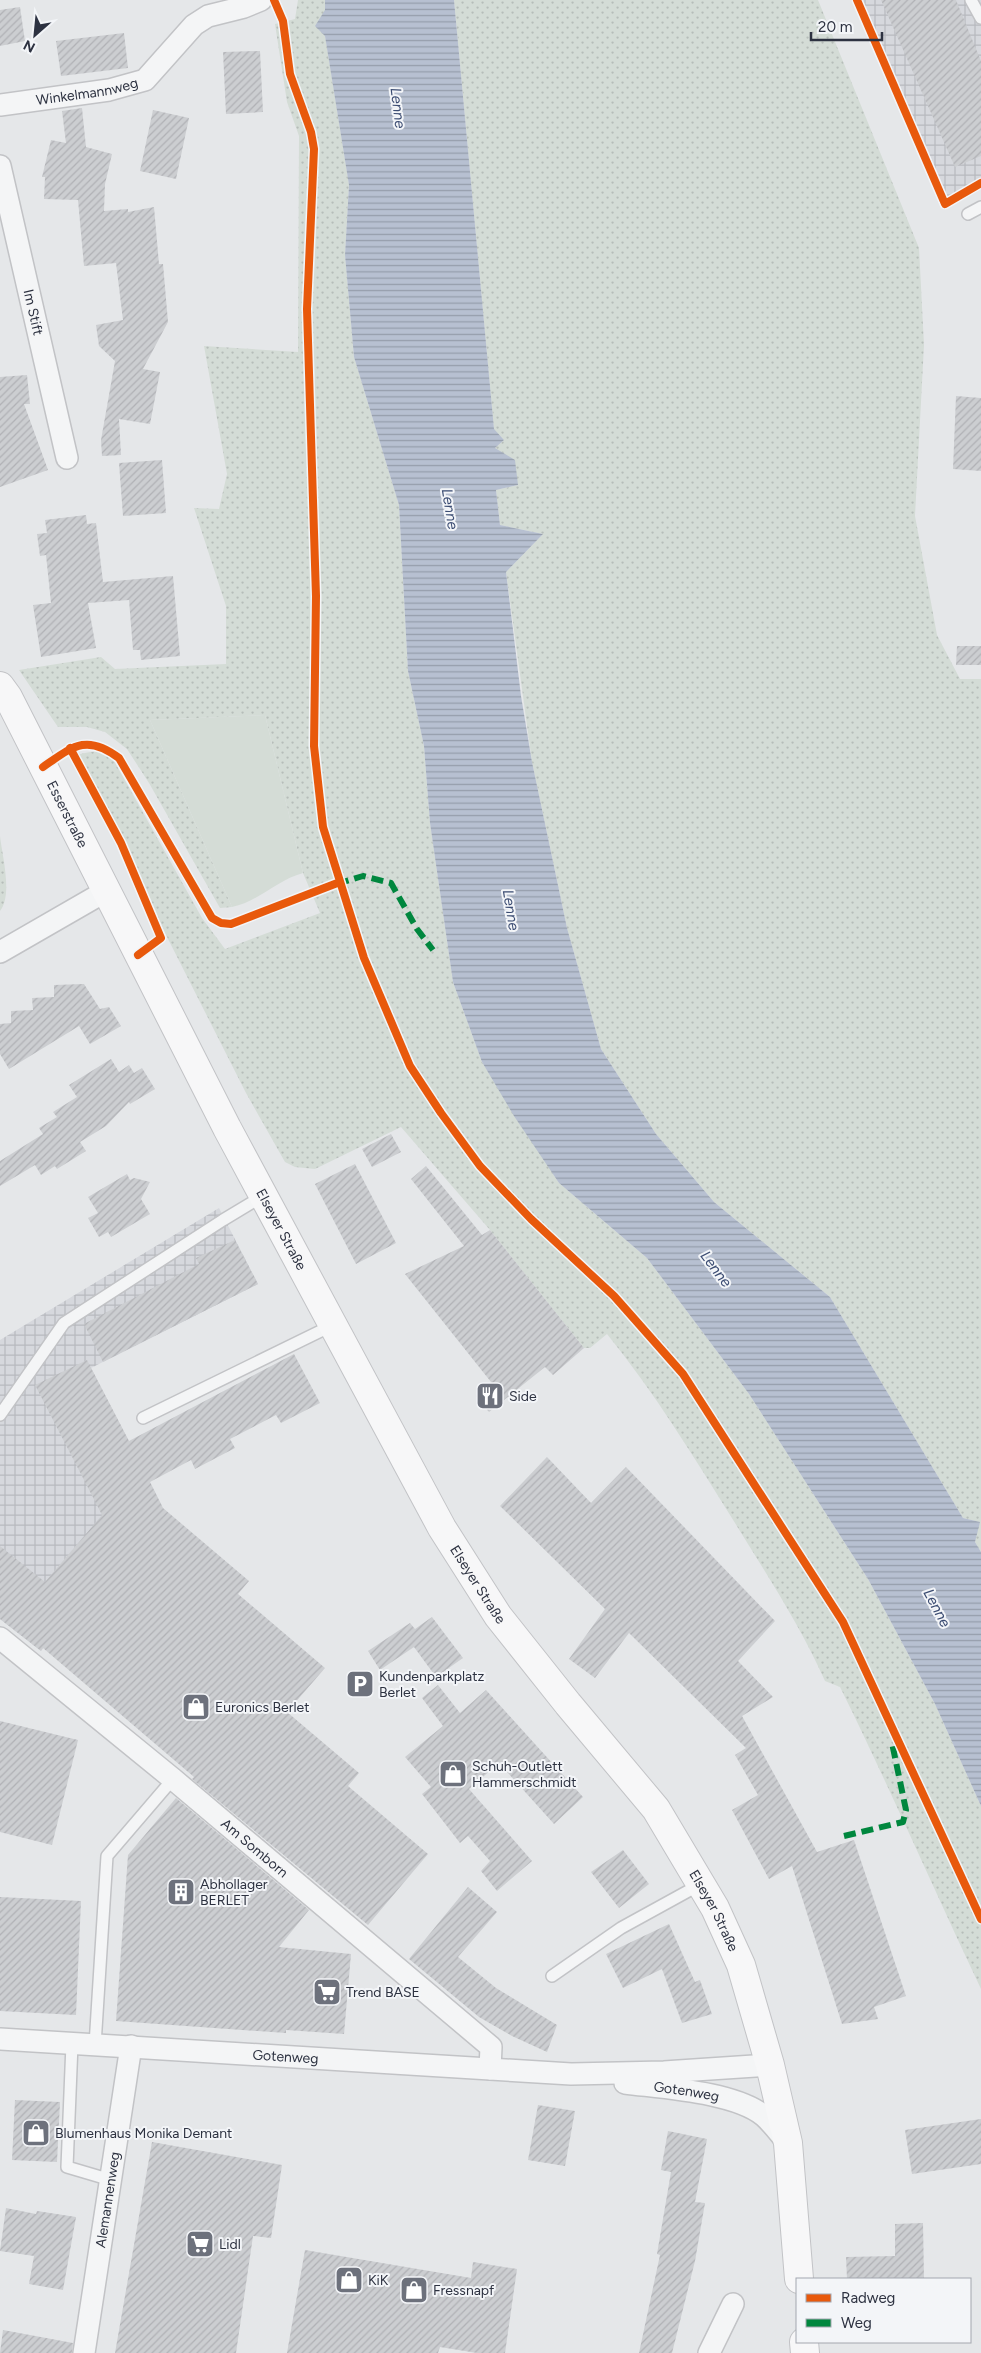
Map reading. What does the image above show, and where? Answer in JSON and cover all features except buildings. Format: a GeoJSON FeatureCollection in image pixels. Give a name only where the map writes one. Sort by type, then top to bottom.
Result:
{"type":"FeatureCollection","features":[{"type":"Feature","properties":{"kind":"main road","name":"Esserstraße"},"geometry":{"type":"LineString","coordinates":[[0,686],[8,697],[106,891]]}},
{"type":"Feature","properties":{"kind":"main road","name":"Elseyer Straße"},"geometry":{"type":"LineString","coordinates":[[106,891],[264,1196],[442,1528],[498,1616],[568,1704],[656,1809],[714,1905],[741,1965],[770,2065],[788,2143],[799,2278]]}},
{"type":"Feature","properties":{"kind":"street","name":"Winkelmannweg"},"geometry":{"type":"LineString","coordinates":[[0,105],[109,90],[145,80],[168,58],[194,25],[208,16],[261,0]]}},
{"type":"Feature","properties":{"kind":"street","name":"Im Stift"},"geometry":{"type":"LineString","coordinates":[[0,166],[67,458]]}},
{"type":"Feature","properties":{"kind":"street"},"geometry":{"type":"LineString","coordinates":[[0,952],[106,891]]}},
{"type":"Feature","properties":{"kind":"street","name":"Am Somborn"},"geometry":{"type":"LineString","coordinates":[[0,1638],[173,1778],[491,2047],[490,2069]]}},
{"type":"Feature","properties":{"kind":"street","name":"Gotenweg"},"geometry":{"type":"LineString","coordinates":[[0,2039],[571,2074],[698,2092],[737,2102],[764,2116],[788,2143]]}},
{"type":"Feature","properties":{"kind":"street","name":"Alemannenweg"},"geometry":{"type":"LineString","coordinates":[[84,2353],[131,2046]]}},
{"type":"Feature","properties":{"kind":"street","name":"Gotenweg"},"geometry":{"type":"LineString","coordinates":[[571,2074],[657,2072],[770,2065]]}},
{"type":"Feature","properties":{"kind":"street"},"geometry":{"type":"LineString","coordinates":[[709,2353],[733,2304]]}},
{"type":"Feature","properties":{"kind":"lane"},"geometry":{"type":"LineString","coordinates":[[971,0],[981,18]]}},
{"type":"Feature","properties":{"kind":"lane"},"geometry":{"type":"LineString","coordinates":[[968,214],[981,207]]}},
{"type":"Feature","properties":{"kind":"lane"},"geometry":{"type":"LineString","coordinates":[[0,1415],[64,1323],[223,1220],[264,1196]]}},
{"type":"Feature","properties":{"kind":"lane"},"geometry":{"type":"LineString","coordinates":[[143,1418],[333,1325]]}},
{"type":"Feature","properties":{"kind":"lane"},"geometry":{"type":"LineString","coordinates":[[95,2045],[107,1856],[173,1778]]}},
{"type":"Feature","properties":{"kind":"lane"},"geometry":{"type":"LineString","coordinates":[[552,1976],[621,1928],[701,1884]]}},
{"type":"Feature","properties":{"kind":"lane"},"geometry":{"type":"LineString","coordinates":[[72,2044],[67,2167],[111,2180]]}},
{"type":"Feature","properties":{"kind":"shaded area"},"geometry":{"type":"Polygon","coordinates":[[[298,0],[325,0],[325,35],[349,184],[345,255],[354,357],[399,505],[408,671],[424,746],[430,823],[453,982],[482,1062],[559,1183],[647,1258],[749,1394],[868,1579],[935,1704],[981,1806],[981,1989],[840,1687],[825,1681],[783,1600],[705,1475],[658,1403],[607,1334],[590,1348],[584,1348],[490,1230],[401,1127],[315,1169],[295,1167],[285,1162],[246,1093],[164,931],[126,846],[77,755],[100,752],[113,759],[202,918],[225,949],[320,913],[303,873],[265,715],[150,720],[232,907],[220,908],[149,783],[127,749],[105,732],[87,727],[58,727],[19,670],[101,657],[115,669],[226,664],[226,606],[194,508],[219,509],[227,474],[204,346],[298,352],[299,136],[287,102],[275,24],[295,19],[298,0]]]}},
{"type":"Feature","properties":{"kind":"shaded area"},"geometry":{"type":"Polygon","coordinates":[[[454,0],[818,0],[919,248],[924,345],[915,516],[937,635],[960,679],[981,679],[981,1552],[975,1542],[979,1522],[963,1518],[830,1297],[714,1202],[656,1134],[601,1049],[567,928],[532,762],[506,572],[543,534],[500,525],[496,490],[518,485],[495,448],[504,440],[494,430],[454,0]]]}},
{"type":"Feature","properties":{"kind":"shaded area"},"geometry":{"type":"Polygon","coordinates":[[[857,0],[981,0],[981,184],[945,204],[857,0]]]}},
{"type":"Feature","properties":{"kind":"shaded area"},"geometry":{"type":"Polygon","coordinates":[[[265,715],[303,873],[294,876],[250,901],[232,907],[150,720],[265,715]]]}},
{"type":"Feature","properties":{"kind":"shaded area"},"geometry":{"type":"Polygon","coordinates":[[[0,836],[6,895],[0,911],[0,836]]]}},
{"type":"Feature","properties":{"kind":"shaded area"},"geometry":{"type":"Polygon","coordinates":[[[219,1208],[258,1284],[91,1368],[162,1506],[41,1651],[0,1619],[0,1340],[219,1208]]]}},
{"type":"Feature","properties":{"kind":"water","name":"Lenne"},"geometry":{"type":"Polygon","coordinates":[[[325,0],[454,0],[494,429],[504,440],[495,448],[515,460],[518,485],[496,490],[500,525],[543,534],[506,572],[521,696],[532,762],[567,928],[601,1049],[656,1134],[714,1202],[830,1297],[963,1518],[980,1522],[975,1542],[981,1552],[981,1806],[935,1704],[868,1579],[749,1394],[647,1258],[559,1183],[514,1116],[482,1062],[453,982],[430,823],[424,746],[408,671],[399,505],[354,357],[345,255],[349,185],[325,36],[315,26],[325,10],[325,0]]]}},
{"type":"Feature","properties":{"kind":"marked path"},"geometry":{"type":"LineString","coordinates":[[337,884],[363,876],[391,883],[417,929],[433,950]]}},
{"type":"Feature","properties":{"kind":"marked path"},"geometry":{"type":"LineString","coordinates":[[844,1836],[903,1822],[906,1810],[892,1743],[898,1739]]}},
{"type":"Feature","properties":{"kind":"cycle path"},"geometry":{"type":"LineString","coordinates":[[274,0],[283,21],[290,74],[311,132],[314,149],[307,309],[316,596],[314,746],[323,827],[364,958],[410,1066],[441,1113],[480,1166],[531,1219],[614,1296],[683,1374],[843,1622],[981,1919]]}},
{"type":"Feature","properties":{"kind":"cycle path"},"geometry":{"type":"LineString","coordinates":[[857,0],[945,204],[981,183]]}},
{"type":"Feature","properties":{"kind":"cycle path"},"geometry":{"type":"LineString","coordinates":[[43,767],[71,749],[88,745],[107,750],[119,758],[212,918],[221,923],[231,924],[340,882]]}},
{"type":"Feature","properties":{"kind":"cycle path"},"geometry":{"type":"LineString","coordinates":[[70,748],[121,843],[161,938],[138,955]]}},
{"type":"Feature","properties":{"kind":"place","name":"Side"},"geometry":{"type":"Point","coordinates":[490,1396]}},
{"type":"Feature","properties":{"kind":"place","name":"Kundenparkplatz Berlet"},"geometry":{"type":"Point","coordinates":[360,1684]}},
{"type":"Feature","properties":{"kind":"place","name":"Euronics Berlet"},"geometry":{"type":"Point","coordinates":[196,1707]}},
{"type":"Feature","properties":{"kind":"place","name":"Schuh-Outlett Hammerschmidt"},"geometry":{"type":"Point","coordinates":[453,1774]}},
{"type":"Feature","properties":{"kind":"place","name":"Abhollager BERLET"},"geometry":{"type":"Point","coordinates":[181,1892]}},
{"type":"Feature","properties":{"kind":"place","name":"Trend BASE"},"geometry":{"type":"Point","coordinates":[327,1992]}},
{"type":"Feature","properties":{"kind":"place","name":"Blumenhaus Monika Demant"},"geometry":{"type":"Point","coordinates":[36,2133]}},
{"type":"Feature","properties":{"kind":"place","name":"Lidl"},"geometry":{"type":"Point","coordinates":[200,2244]}},
{"type":"Feature","properties":{"kind":"place","name":"KiK"},"geometry":{"type":"Point","coordinates":[349,2280]}},
{"type":"Feature","properties":{"kind":"place","name":"Fressnapf"},"geometry":{"type":"Point","coordinates":[414,2290]}}]}
